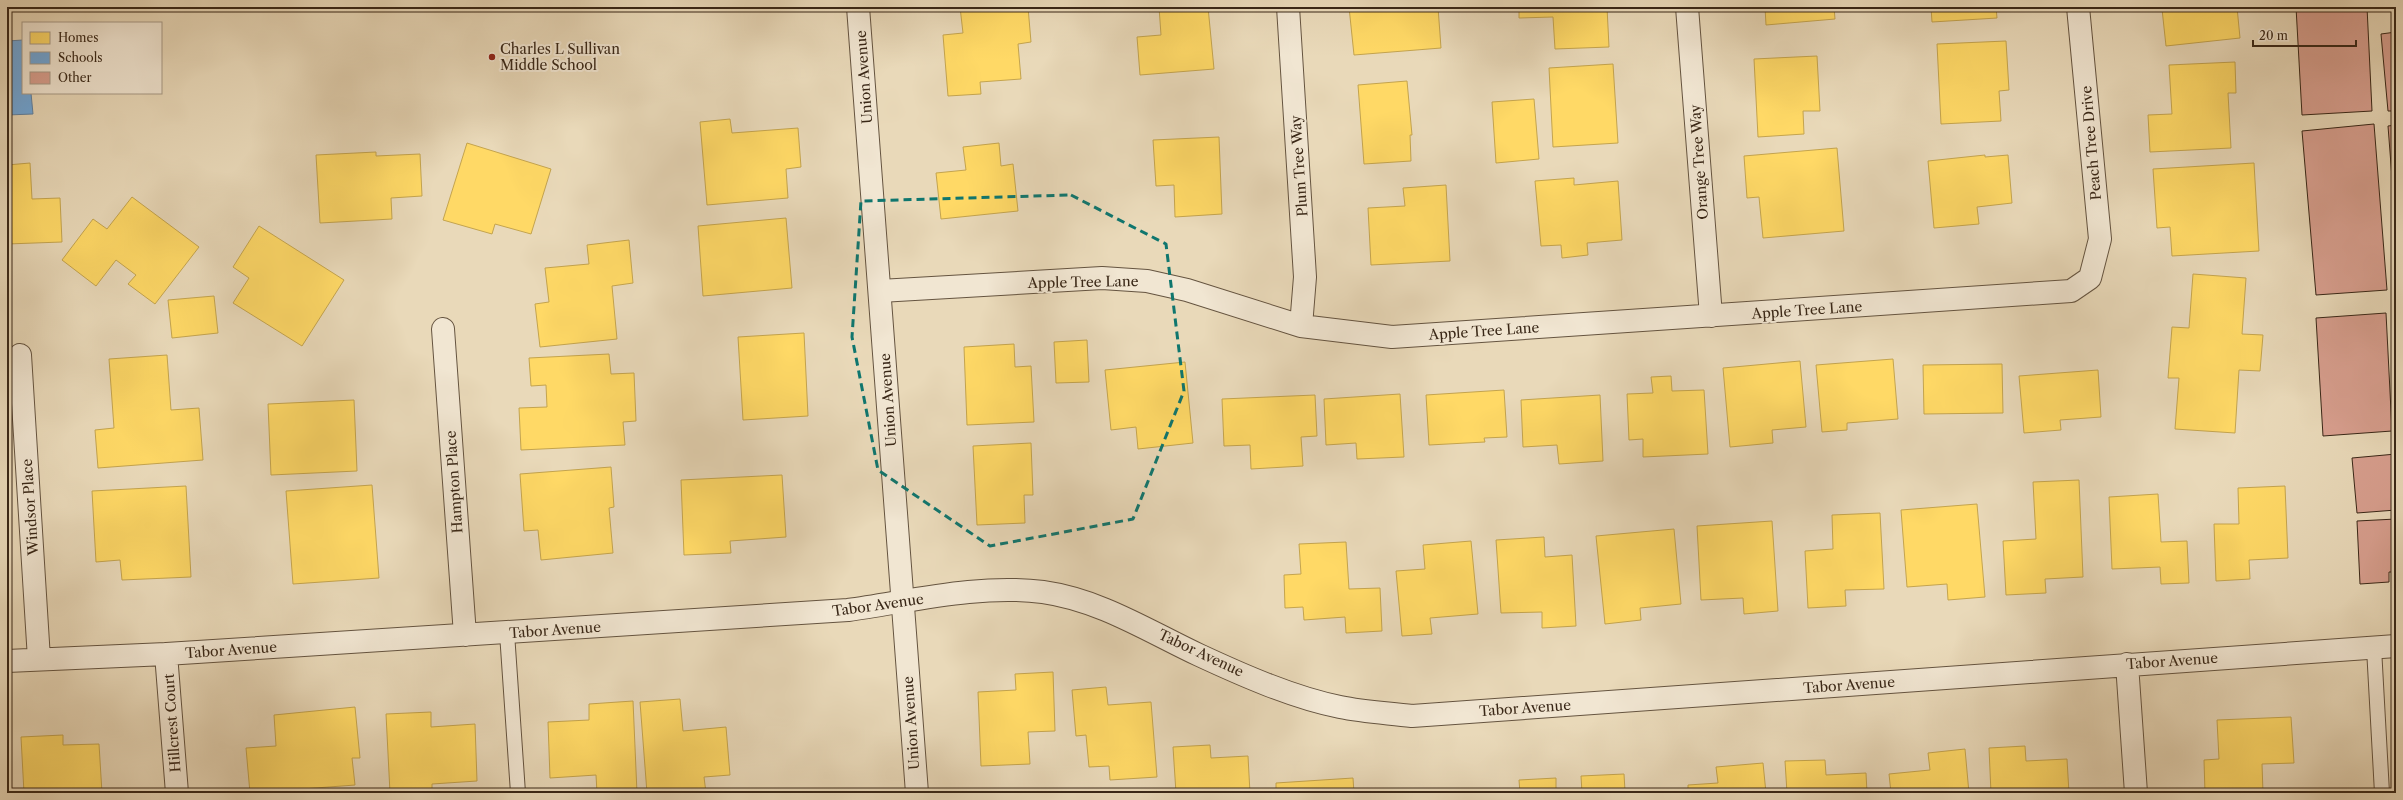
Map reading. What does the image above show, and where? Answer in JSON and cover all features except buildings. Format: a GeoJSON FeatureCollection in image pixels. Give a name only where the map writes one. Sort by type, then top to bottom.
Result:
{"type":"FeatureCollection","features":[{"type":"Feature","properties":{"kind":"street","name":"Union Avenue"},"geometry":{"type":"LineString","coordinates":[[858,7],[917,793]]}},
{"type":"Feature","properties":{"kind":"street","name":"Plum Tree Way"},"geometry":{"type":"LineString","coordinates":[[1288,7],[1305,277],[1301,326]]}},
{"type":"Feature","properties":{"kind":"street","name":"Orange Tree Way"},"geometry":{"type":"LineString","coordinates":[[1687,7],[1711,316]]}},
{"type":"Feature","properties":{"kind":"street","name":"Peach Tree Drive"},"geometry":{"type":"LineString","coordinates":[[2078,7],[2100,239],[2090,278]]}},
{"type":"Feature","properties":{"kind":"street","name":"Apple Tree Lane"},"geometry":{"type":"LineString","coordinates":[[880,291],[1102,278],[1147,281],[1187,290],[1301,326],[1392,337],[2071,291],[2090,278]]}},
{"type":"Feature","properties":{"kind":"street","name":"Hampton Place"},"geometry":{"type":"LineString","coordinates":[[443,329],[465,635]]}},
{"type":"Feature","properties":{"kind":"street","name":"Windsor Place"},"geometry":{"type":"LineString","coordinates":[[20,354],[39,659]]}},
{"type":"Feature","properties":{"kind":"street","name":"Tabor Avenue"},"geometry":{"type":"LineString","coordinates":[[7,661],[166,654],[507,633],[848,610],[951,594],[1004,591],[1043,592],[1108,609],[1199,655],[1289,692],[1340,707],[1412,716],[2396,646]]}},
{"type":"Feature","properties":{"kind":"street","name":"Hillcrest Court"},"geometry":{"type":"LineString","coordinates":[[166,654],[177,793]]}},
{"type":"Feature","properties":{"kind":"street"},"geometry":{"type":"LineString","coordinates":[[2127,664],[2136,793]]}},
{"type":"Feature","properties":{"kind":"lane"},"geometry":{"type":"LineString","coordinates":[[507,633],[518,793]]}},
{"type":"Feature","properties":{"kind":"lane"},"geometry":{"type":"LineString","coordinates":[[2374,648],[2382,793]]}},
{"type":"Feature","properties":{"kind":"highlighted area"},"geometry":{"type":"Polygon","coordinates":[[[1071,195],[1166,244],[1184,391],[1133,519],[990,546],[878,470],[852,337],[861,201],[1071,195]]]}},
{"type":"Feature","properties":{"kind":"place","name":"Charles L Sullivan Middle School"},"geometry":{"type":"Point","coordinates":[492,57]}}]}
